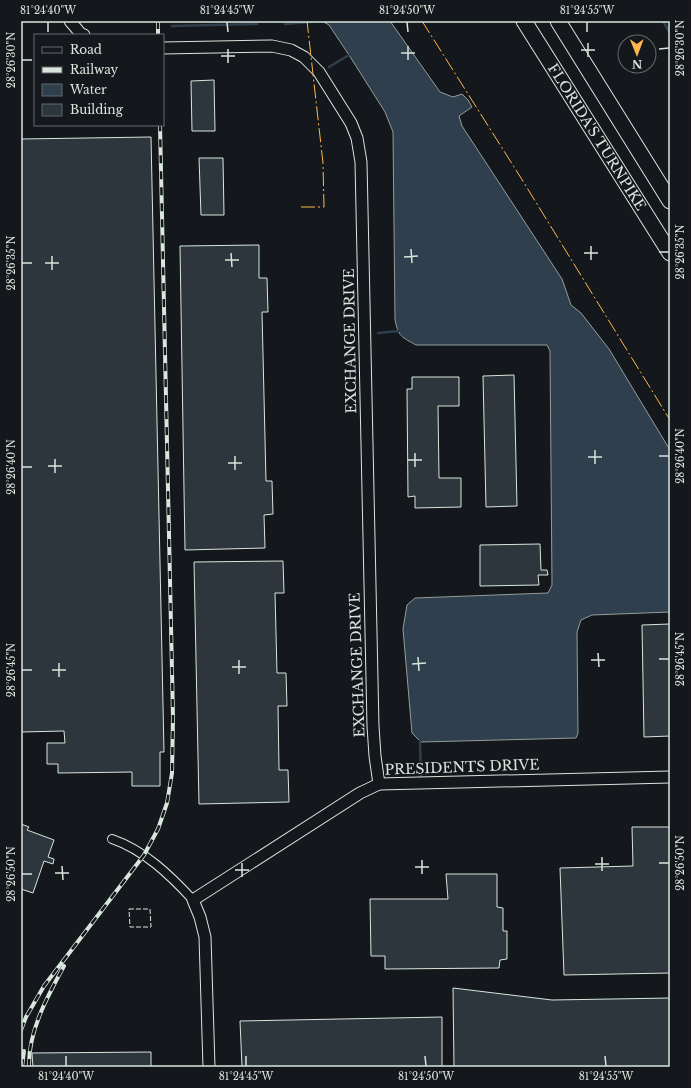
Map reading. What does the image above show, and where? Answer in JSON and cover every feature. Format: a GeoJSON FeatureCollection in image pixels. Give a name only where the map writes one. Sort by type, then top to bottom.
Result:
{"type":"FeatureCollection","features":[{"type":"Feature","properties":{"kind":"highway","name":"FLORIDA'S TURNPIKE"},"geometry":{"type":"LineString","coordinates":[[524,21],[670,253]]}},
{"type":"Feature","properties":{"kind":"highway","name":"FLORIDA'S TURNPIKE"},"geometry":{"type":"LineString","coordinates":[[558,21],[670,201]]}},
{"type":"Feature","properties":{"kind":"street"},"geometry":{"type":"LineString","coordinates":[[70,21],[82,34]]}},
{"type":"Feature","properties":{"kind":"street","name":"EXCHANGE DRIVE"},"geometry":{"type":"LineString","coordinates":[[164,48],[272,46],[291,50],[304,57],[318,72],[351,123],[358,138],[361,162],[373,726],[379,784]]}},
{"type":"Feature","properties":{"kind":"street","name":"PRESIDENTS DRIVE"},"geometry":{"type":"LineString","coordinates":[[193,900],[360,793],[379,784],[670,777]]}},
{"type":"Feature","properties":{"kind":"street"},"geometry":{"type":"LineString","coordinates":[[112,839],[144,855],[175,880],[193,900],[205,937],[208,1067]]}},
{"type":"Feature","properties":{"kind":"water"},"geometry":{"type":"Polygon","coordinates":[[[322,21],[390,21],[440,92],[453,97],[462,94],[468,100],[472,107],[459,116],[462,126],[562,279],[571,305],[581,313],[609,349],[670,450],[670,612],[592,615],[581,620],[577,632],[578,733],[576,738],[421,742],[412,733],[403,629],[407,605],[415,598],[548,593],[552,585],[550,351],[547,345],[416,345],[401,336],[395,319],[393,132],[385,112],[349,55],[329,25],[322,21]]]}},
{"type":"Feature","properties":{"kind":"building"},"geometry":{"type":"Polygon","coordinates":[[[214,80],[215,131],[192,131],[191,81],[214,80]]]}},
{"type":"Feature","properties":{"kind":"building"},"geometry":{"type":"Polygon","coordinates":[[[151,137],[164,752],[160,752],[160,786],[132,786],[132,772],[58,773],[58,764],[47,764],[47,743],[65,743],[64,731],[21,732],[21,139],[151,137]]]}},
{"type":"Feature","properties":{"kind":"building"},"geometry":{"type":"Polygon","coordinates":[[[199,158],[223,158],[224,215],[201,215],[199,158]]]}},
{"type":"Feature","properties":{"kind":"building"},"geometry":{"type":"Polygon","coordinates":[[[259,245],[259,278],[267,278],[268,312],[262,312],[266,481],[272,481],[273,514],[264,515],[265,548],[185,550],[180,246],[259,245]]]}},
{"type":"Feature","properties":{"kind":"building"},"geometry":{"type":"Polygon","coordinates":[[[514,375],[517,506],[486,507],[483,376],[514,375]]]}},
{"type":"Feature","properties":{"kind":"building"},"geometry":{"type":"Polygon","coordinates":[[[412,377],[459,377],[459,406],[438,406],[439,478],[461,478],[461,507],[415,508],[415,496],[408,497],[407,389],[412,389],[412,377]]]}},
{"type":"Feature","properties":{"kind":"building"},"geometry":{"type":"Polygon","coordinates":[[[540,544],[541,570],[547,570],[548,575],[538,575],[539,585],[480,586],[480,545],[540,544]]]}},
{"type":"Feature","properties":{"kind":"building"},"geometry":{"type":"Polygon","coordinates":[[[283,561],[284,593],[275,593],[277,673],[286,673],[287,706],[278,706],[279,770],[288,770],[289,802],[199,804],[194,562],[283,561]]]}},
{"type":"Feature","properties":{"kind":"building"},"geometry":{"type":"Polygon","coordinates":[[[670,624],[670,736],[644,737],[642,625],[670,624]]]}},
{"type":"Feature","properties":{"kind":"building"},"geometry":{"type":"Polygon","coordinates":[[[21,824],[29,827],[27,830],[54,840],[48,857],[54,859],[53,864],[44,861],[33,893],[21,889],[21,824]]]}},
{"type":"Feature","properties":{"kind":"building"},"geometry":{"type":"Polygon","coordinates":[[[632,827],[670,827],[670,973],[564,975],[560,868],[633,866],[632,827]]]}},
{"type":"Feature","properties":{"kind":"building"},"geometry":{"type":"Polygon","coordinates":[[[446,874],[497,874],[497,907],[503,908],[503,931],[507,931],[507,959],[500,960],[499,968],[385,969],[385,956],[371,956],[370,899],[448,899],[446,874]]]}},
{"type":"Feature","properties":{"kind":"building"},"geometry":{"type":"Polygon","coordinates":[[[453,988],[552,1000],[670,998],[670,1067],[454,1067],[453,988]]]}},
{"type":"Feature","properties":{"kind":"building"},"geometry":{"type":"Polygon","coordinates":[[[442,1017],[442,1067],[242,1067],[240,1021],[442,1017]]]}},
{"type":"Feature","properties":{"kind":"building"},"geometry":{"type":"Polygon","coordinates":[[[151,1052],[151,1067],[33,1067],[32,1053],[151,1052]]]}},
{"type":"Feature","properties":{"kind":"waterway"},"geometry":{"type":"LineString","coordinates":[[285,24],[316,21]]}},
{"type":"Feature","properties":{"kind":"waterway"},"geometry":{"type":"LineString","coordinates":[[663,21],[670,33]]}},
{"type":"Feature","properties":{"kind":"waterway"},"geometry":{"type":"LineString","coordinates":[[172,26],[257,24]]}},
{"type":"Feature","properties":{"kind":"waterway"},"geometry":{"type":"LineString","coordinates":[[329,67],[349,55]]}},
{"type":"Feature","properties":{"kind":"waterway"},"geometry":{"type":"LineString","coordinates":[[378,333],[398,331]]}},
{"type":"Feature","properties":{"kind":"waterway"},"geometry":{"type":"LineString","coordinates":[[420,741],[421,778]]}},
{"type":"Feature","properties":{"kind":"railway"},"geometry":{"type":"LineString","coordinates":[[158,21],[158,34]]}},
{"type":"Feature","properties":{"kind":"railway"},"geometry":{"type":"LineString","coordinates":[[21,1030],[26,1017],[44,986],[144,855],[158,829],[167,803],[172,773],[173,717],[160,126]]}},
{"type":"Feature","properties":{"kind":"railway"},"geometry":{"type":"LineString","coordinates":[[29,1067],[35,1028],[45,1002],[64,966]]}},
{"type":"Feature","properties":{"kind":"railway"},"geometry":{"type":"LineString","coordinates":[[22,1067],[24,1051]]}},
{"type":"Feature","properties":{"kind":"fence"},"geometry":{"type":"LineString","coordinates":[[129,909],[150,909],[151,927],[130,927],[129,909]]}},
{"type":"Feature","properties":{"kind":"power"},"geometry":{"type":"LineString","coordinates":[[301,207],[324,207],[323,163],[307,21]]}},
{"type":"Feature","properties":{"kind":"power"},"geometry":{"type":"LineString","coordinates":[[422,21],[521,178],[670,420]]}}]}
